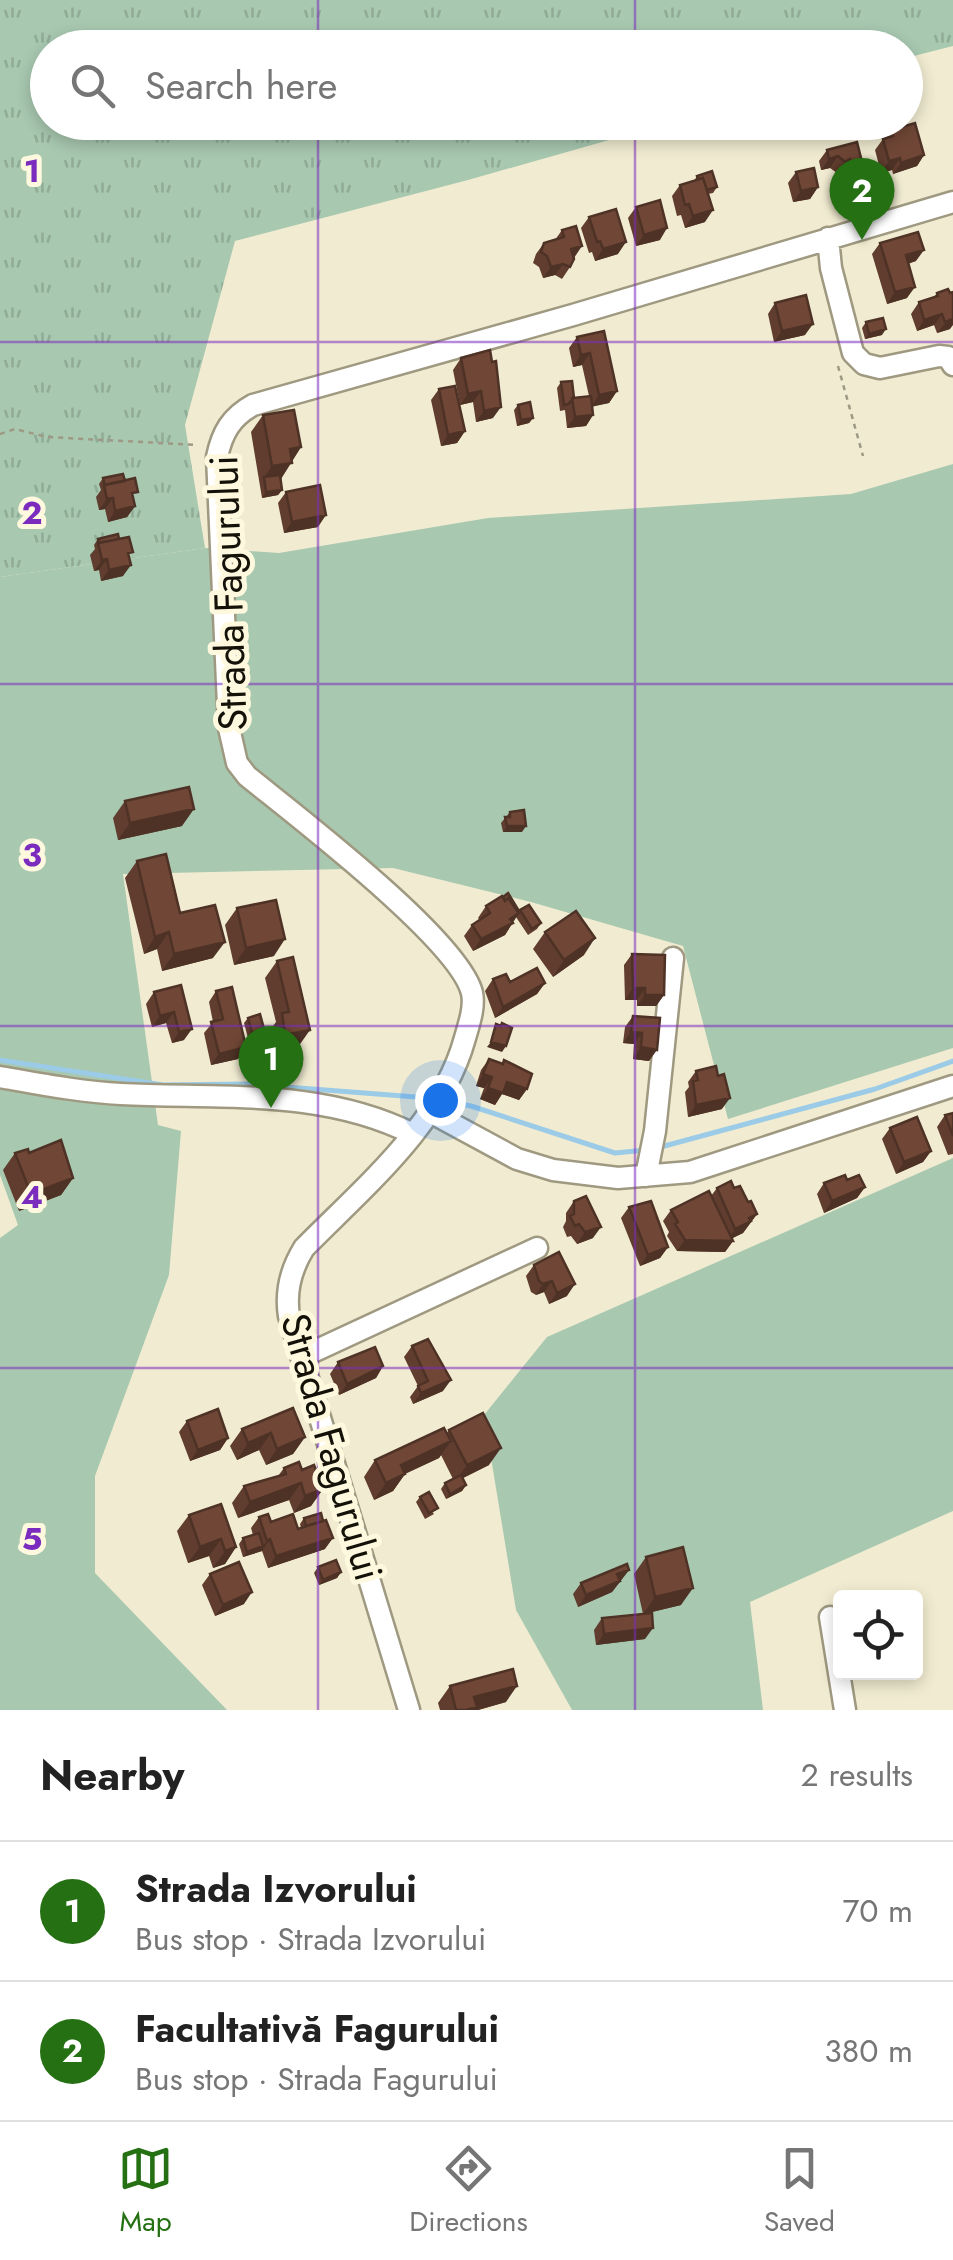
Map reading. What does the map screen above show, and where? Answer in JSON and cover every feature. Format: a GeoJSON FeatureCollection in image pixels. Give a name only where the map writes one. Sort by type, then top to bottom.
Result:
{"type":"FeatureCollection","features":[{"type":"Feature","properties":{"kind":"street","name":"Strada Fagurului"},"geometry":{"type":"LineString","coordinates":[[410,1710],[287,1304],[296,1260],[304,1248],[437,1104],[457,1064],[470,1022],[473,996],[465,973],[446,950],[395,900],[247,776],[237,763],[228,728],[217,457],[220,446],[228,425],[253,405],[573,316],[953,202]]}},
{"type":"Feature","properties":{"kind":"street"},"geometry":{"type":"LineString","coordinates":[[828,238],[831,268],[853,353],[864,364],[880,368],[939,356],[948,357],[953,365]]}},
{"type":"Feature","properties":{"kind":"street"},"geometry":{"type":"LineString","coordinates":[[650,1158],[673,958]]}},
{"type":"Feature","properties":{"kind":"street"},"geometry":{"type":"LineString","coordinates":[[0,1077],[116,1094],[240,1094],[308,1102],[372,1117],[413,1134]]}},
{"type":"Feature","properties":{"kind":"street"},"geometry":{"type":"LineString","coordinates":[[437,1104],[516,1159],[590,1177],[650,1158],[690,1172],[953,1086]]}},
{"type":"Feature","properties":{"kind":"street"},"geometry":{"type":"LineString","coordinates":[[302,1357],[537,1248]]}},
{"type":"Feature","properties":{"kind":"street"},"geometry":{"type":"LineString","coordinates":[[830,1617],[844,1710]]}},
{"type":"Feature","properties":{"kind":"path"},"geometry":{"type":"LineString","coordinates":[[0,434],[14,430],[47,437],[220,446]]}},
{"type":"Feature","properties":{"kind":"green space"},"geometry":{"type":"Polygon","coordinates":[[[0,0],[953,0],[953,46],[923,54],[923,30],[30,30],[30,140],[609,140],[235,241],[185,425],[205,548],[0,577],[0,0]]]}},
{"type":"Feature","properties":{"kind":"green space"},"geometry":{"type":"Polygon","coordinates":[[[953,464],[953,1048],[728,1119],[683,946],[531,902],[393,868],[123,874],[158,1125],[181,1131],[169,1275],[95,1476],[95,1573],[227,1710],[0,1710],[0,1238],[18,1225],[0,1175],[0,577],[205,548],[279,553],[488,518],[851,494],[953,464]]]}},
{"type":"Feature","properties":{"kind":"green space"},"geometry":{"type":"Polygon","coordinates":[[[953,1158],[953,1511],[750,1602],[763,1710],[572,1710],[516,1610],[484,1415],[547,1337],[953,1158]]]}},
{"type":"Feature","properties":{"kind":"building"},"geometry":{"type":"Polygon","coordinates":[[[883,140],[920,140],[924,155],[901,163],[900,158],[889,161],[883,140]]]}},
{"type":"Feature","properties":{"kind":"building"},"geometry":{"type":"Polygon","coordinates":[[[857,142],[862,162],[852,164],[850,159],[845,162],[838,156],[829,159],[827,150],[857,142]]]}},
{"type":"Feature","properties":{"kind":"building"},"geometry":{"type":"Polygon","coordinates":[[[814,168],[818,187],[801,191],[796,172],[814,168]]]}},
{"type":"Feature","properties":{"kind":"building"},"geometry":{"type":"Polygon","coordinates":[[[712,171],[717,187],[707,190],[703,178],[697,176],[712,171]]]}},
{"type":"Feature","properties":{"kind":"building"},"geometry":{"type":"Polygon","coordinates":[[[703,178],[713,210],[693,216],[689,204],[685,205],[680,185],[703,178]]]}},
{"type":"Feature","properties":{"kind":"building"},"geometry":{"type":"Polygon","coordinates":[[[660,200],[667,228],[644,235],[636,207],[660,200]]]}},
{"type":"Feature","properties":{"kind":"building"},"geometry":{"type":"Polygon","coordinates":[[[616,209],[626,242],[603,249],[589,217],[616,209]]]}},
{"type":"Feature","properties":{"kind":"building"},"geometry":{"type":"Polygon","coordinates":[[[576,226],[582,246],[571,249],[574,259],[570,267],[551,267],[541,252],[544,243],[564,237],[562,230],[576,226]]]}},
{"type":"Feature","properties":{"kind":"building"},"geometry":{"type":"Polygon","coordinates":[[[918,232],[924,250],[906,255],[915,287],[895,292],[880,243],[918,232]]]}},
{"type":"Feature","properties":{"kind":"building"},"geometry":{"type":"Polygon","coordinates":[[[948,289],[953,292],[953,319],[945,322],[942,314],[924,320],[919,302],[948,289]]]}},
{"type":"Feature","properties":{"kind":"building"},"geometry":{"type":"Polygon","coordinates":[[[806,295],[813,324],[782,331],[775,303],[806,295]]]}},
{"type":"Feature","properties":{"kind":"building"},"geometry":{"type":"Polygon","coordinates":[[[883,318],[886,329],[869,334],[866,322],[883,318]]]}},
{"type":"Feature","properties":{"kind":"building"},"geometry":{"type":"Polygon","coordinates":[[[604,331],[617,391],[599,395],[590,353],[581,355],[577,337],[604,331]]]}},
{"type":"Feature","properties":{"kind":"building"},"geometry":{"type":"Polygon","coordinates":[[[490,350],[492,362],[496,361],[501,407],[484,411],[481,391],[468,394],[461,358],[490,350]]]}},
{"type":"Feature","properties":{"kind":"building"},"geometry":{"type":"Polygon","coordinates":[[[572,381],[574,398],[564,405],[561,382],[572,381]]]}},
{"type":"Feature","properties":{"kind":"building"},"geometry":{"type":"Polygon","coordinates":[[[455,386],[465,431],[448,435],[439,389],[455,386]]]}},
{"type":"Feature","properties":{"kind":"building"},"geometry":{"type":"Polygon","coordinates":[[[591,396],[593,415],[575,417],[572,398],[591,396]]]}},
{"type":"Feature","properties":{"kind":"building"},"geometry":{"type":"Polygon","coordinates":[[[530,402],[533,418],[521,420],[518,405],[530,402]]]}},
{"type":"Feature","properties":{"kind":"building"},"geometry":{"type":"Polygon","coordinates":[[[294,410],[301,447],[290,449],[292,463],[272,466],[263,415],[294,410]]]}},
{"type":"Feature","properties":{"kind":"building"},"geometry":{"type":"Polygon","coordinates":[[[123,474],[125,481],[105,485],[103,478],[123,474]]]}},
{"type":"Feature","properties":{"kind":"building"},"geometry":{"type":"Polygon","coordinates":[[[280,475],[282,490],[266,492],[264,477],[280,475]]]}},
{"type":"Feature","properties":{"kind":"building"},"geometry":{"type":"Polygon","coordinates":[[[135,478],[135,506],[115,511],[113,498],[107,499],[104,485],[135,478]]]}},
{"type":"Feature","properties":{"kind":"building"},"geometry":{"type":"Polygon","coordinates":[[[320,485],[326,515],[292,522],[286,492],[320,485]]]}},
{"type":"Feature","properties":{"kind":"building"},"geometry":{"type":"Polygon","coordinates":[[[118,534],[119,539],[99,543],[98,539],[118,534]]]}},
{"type":"Feature","properties":{"kind":"building"},"geometry":{"type":"Polygon","coordinates":[[[129,537],[131,565],[109,570],[98,543],[129,537]]]}},
{"type":"Feature","properties":{"kind":"building"},"geometry":{"type":"Polygon","coordinates":[[[189,787],[194,809],[130,823],[125,801],[189,787]]]}},
{"type":"Feature","properties":{"kind":"building"},"geometry":{"type":"Polygon","coordinates":[[[524,810],[526,826],[507,826],[505,817],[510,817],[510,812],[524,810]]]}},
{"type":"Feature","properties":{"kind":"building"},"geometry":{"type":"Polygon","coordinates":[[[166,854],[180,913],[215,905],[225,942],[174,954],[169,932],[155,937],[137,861],[166,854]]]}},
{"type":"Feature","properties":{"kind":"building"},"geometry":{"type":"Polygon","coordinates":[[[502,896],[519,913],[510,919],[513,923],[481,939],[472,925],[490,913],[486,906],[502,896]]]}},
{"type":"Feature","properties":{"kind":"building"},"geometry":{"type":"Polygon","coordinates":[[[276,900],[285,939],[246,948],[237,908],[276,900]]]}},
{"type":"Feature","properties":{"kind":"building"},"geometry":{"type":"Polygon","coordinates":[[[529,905],[541,923],[532,929],[520,910],[529,905]]]}},
{"type":"Feature","properties":{"kind":"building"},"geometry":{"type":"Polygon","coordinates":[[[576,911],[595,938],[564,960],[545,932],[576,911]]]}},
{"type":"Feature","properties":{"kind":"building"},"geometry":{"type":"Polygon","coordinates":[[[632,954],[665,955],[664,995],[645,995],[645,988],[633,988],[632,954]]]}},
{"type":"Feature","properties":{"kind":"building"},"geometry":{"type":"Polygon","coordinates":[[[293,957],[310,1030],[285,1035],[282,1013],[289,1012],[277,961],[293,957]]]}},
{"type":"Feature","properties":{"kind":"building"},"geometry":{"type":"Polygon","coordinates":[[[537,968],[545,983],[503,1007],[493,979],[506,974],[510,982],[537,968]]]}},
{"type":"Feature","properties":{"kind":"building"},"geometry":{"type":"Polygon","coordinates":[[[181,985],[192,1029],[179,1032],[174,1012],[160,1016],[154,992],[181,985]]]}},
{"type":"Feature","properties":{"kind":"building"},"geometry":{"type":"Polygon","coordinates":[[[232,987],[246,1047],[219,1054],[211,1022],[223,1019],[216,991],[232,987]]]}},
{"type":"Feature","properties":{"kind":"building"},"geometry":{"type":"Polygon","coordinates":[[[260,1014],[264,1029],[252,1033],[248,1018],[260,1014]]]}},
{"type":"Feature","properties":{"kind":"building"},"geometry":{"type":"Polygon","coordinates":[[[633,1016],[660,1018],[657,1050],[641,1047],[642,1033],[631,1032],[633,1016]]]}},
{"type":"Feature","properties":{"kind":"building"},"geometry":{"type":"Polygon","coordinates":[[[496,1024],[512,1028],[506,1046],[491,1042],[496,1024]]]}},
{"type":"Feature","properties":{"kind":"building"},"geometry":{"type":"Polygon","coordinates":[[[489,1059],[503,1064],[504,1060],[532,1074],[527,1089],[507,1082],[503,1093],[488,1088],[492,1077],[483,1074],[489,1059]]]}},
{"type":"Feature","properties":{"kind":"building"},"geometry":{"type":"Polygon","coordinates":[[[716,1066],[718,1076],[724,1074],[730,1098],[696,1105],[696,1071],[716,1066]]]}},
{"type":"Feature","properties":{"kind":"building"},"geometry":{"type":"Polygon","coordinates":[[[953,1113],[953,1136],[945,1115],[953,1113]]]}},
{"type":"Feature","properties":{"kind":"building"},"geometry":{"type":"Polygon","coordinates":[[[917,1117],[931,1151],[904,1162],[890,1128],[917,1117]]]}},
{"type":"Feature","properties":{"kind":"building"},"geometry":{"type":"Polygon","coordinates":[[[61,1140],[73,1178],[31,1194],[15,1153],[28,1149],[29,1153],[61,1140]]]}},
{"type":"Feature","properties":{"kind":"building"},"geometry":{"type":"Polygon","coordinates":[[[845,1175],[847,1180],[859,1175],[865,1187],[832,1201],[824,1183],[845,1175]]]}},
{"type":"Feature","properties":{"kind":"building"},"geometry":{"type":"Polygon","coordinates":[[[731,1181],[734,1188],[740,1186],[757,1214],[735,1229],[717,1188],[731,1181]]]}},
{"type":"Feature","properties":{"kind":"building"},"geometry":{"type":"Polygon","coordinates":[[[709,1191],[733,1241],[685,1240],[675,1224],[678,1222],[671,1210],[709,1191]]]}},
{"type":"Feature","properties":{"kind":"building"},"geometry":{"type":"Polygon","coordinates":[[[586,1196],[601,1227],[585,1232],[579,1224],[575,1226],[570,1216],[574,1214],[574,1201],[586,1196]]]}},
{"type":"Feature","properties":{"kind":"building"},"geometry":{"type":"Polygon","coordinates":[[[651,1201],[668,1247],[648,1255],[629,1207],[651,1201]]]}},
{"type":"Feature","properties":{"kind":"building"},"geometry":{"type":"Polygon","coordinates":[[[559,1252],[575,1284],[557,1293],[552,1281],[539,1281],[534,1265],[559,1252]]]}},
{"type":"Feature","properties":{"kind":"building"},"geometry":{"type":"Polygon","coordinates":[[[428,1339],[451,1380],[421,1393],[418,1386],[428,1381],[412,1346],[428,1339]]]}},
{"type":"Feature","properties":{"kind":"building"},"geometry":{"type":"Polygon","coordinates":[[[375,1347],[383,1366],[347,1384],[338,1362],[375,1347]]]}},
{"type":"Feature","properties":{"kind":"building"},"geometry":{"type":"Polygon","coordinates":[[[293,1408],[305,1437],[277,1449],[271,1433],[248,1443],[242,1429],[293,1408]]]}},
{"type":"Feature","properties":{"kind":"building"},"geometry":{"type":"Polygon","coordinates":[[[218,1409],[228,1438],[198,1450],[187,1421],[218,1409]]]}},
{"type":"Feature","properties":{"kind":"building"},"geometry":{"type":"Polygon","coordinates":[[[483,1413],[501,1448],[467,1465],[449,1430],[483,1413]]]}},
{"type":"Feature","properties":{"kind":"building"},"geometry":{"type":"Polygon","coordinates":[[[444,1428],[451,1441],[401,1465],[405,1474],[386,1483],[375,1460],[444,1428]]]}},
{"type":"Feature","properties":{"kind":"building"},"geometry":{"type":"Polygon","coordinates":[[[299,1462],[302,1470],[314,1465],[323,1489],[305,1496],[301,1483],[250,1502],[244,1486],[286,1474],[284,1468],[299,1462]]]}},
{"type":"Feature","properties":{"kind":"building"},"geometry":{"type":"Polygon","coordinates":[[[461,1475],[466,1485],[450,1494],[445,1483],[461,1475]]]}},
{"type":"Feature","properties":{"kind":"building"},"geometry":{"type":"Polygon","coordinates":[[[429,1492],[438,1508],[429,1513],[420,1497],[429,1492]]]}},
{"type":"Feature","properties":{"kind":"building"},"geometry":{"type":"Polygon","coordinates":[[[221,1504],[236,1547],[225,1551],[221,1539],[200,1547],[189,1515],[221,1504]]]}},
{"type":"Feature","properties":{"kind":"building"},"geometry":{"type":"Polygon","coordinates":[[[321,1513],[323,1521],[306,1526],[304,1518],[321,1513]]]}},
{"type":"Feature","properties":{"kind":"building"},"geometry":{"type":"Polygon","coordinates":[[[268,1514],[271,1522],[293,1514],[298,1529],[326,1520],[333,1538],[276,1556],[259,1517],[268,1514]]]}},
{"type":"Feature","properties":{"kind":"building"},"geometry":{"type":"Polygon","coordinates":[[[259,1533],[263,1546],[247,1552],[243,1538],[259,1533]]]}},
{"type":"Feature","properties":{"kind":"building"},"geometry":{"type":"Polygon","coordinates":[[[683,1547],[693,1588],[655,1597],[646,1557],[683,1547]]]}},
{"type":"Feature","properties":{"kind":"building"},"geometry":{"type":"Polygon","coordinates":[[[336,1560],[341,1572],[323,1580],[318,1567],[336,1560]]]}},
{"type":"Feature","properties":{"kind":"building"},"geometry":{"type":"Polygon","coordinates":[[[239,1562],[252,1592],[223,1605],[210,1574],[239,1562]]]}},
{"type":"Feature","properties":{"kind":"building"},"geometry":{"type":"Polygon","coordinates":[[[627,1564],[629,1570],[617,1574],[620,1581],[586,1595],[581,1583],[627,1564]]]}},
{"type":"Feature","properties":{"kind":"building"},"geometry":{"type":"Polygon","coordinates":[[[652,1613],[653,1628],[604,1634],[602,1618],[652,1613]]]}},
{"type":"Feature","properties":{"kind":"building"},"geometry":{"type":"Polygon","coordinates":[[[513,1669],[517,1686],[474,1697],[477,1707],[456,1710],[450,1686],[513,1669]]]}},
{"type":"Feature","properties":{"kind":"waterway"},"geometry":{"type":"LineString","coordinates":[[0,1060],[163,1085],[247,1084],[429,1098]]}},
{"type":"Feature","properties":{"kind":"waterway"},"geometry":{"type":"LineString","coordinates":[[657,1148],[875,1089],[953,1061]]}},
{"type":"Feature","properties":{"kind":"waterway"},"geometry":{"type":"LineString","coordinates":[[445,1101],[615,1153],[646,1150]]}},
{"type":"Feature","properties":{"kind":"place","name":"Facultativă Fagurului"},"geometry":{"type":"Point","coordinates":[862,240]}},
{"type":"Feature","properties":{"kind":"place","name":"Strada Izvorului"},"geometry":{"type":"Point","coordinates":[271,1108]}}]}
